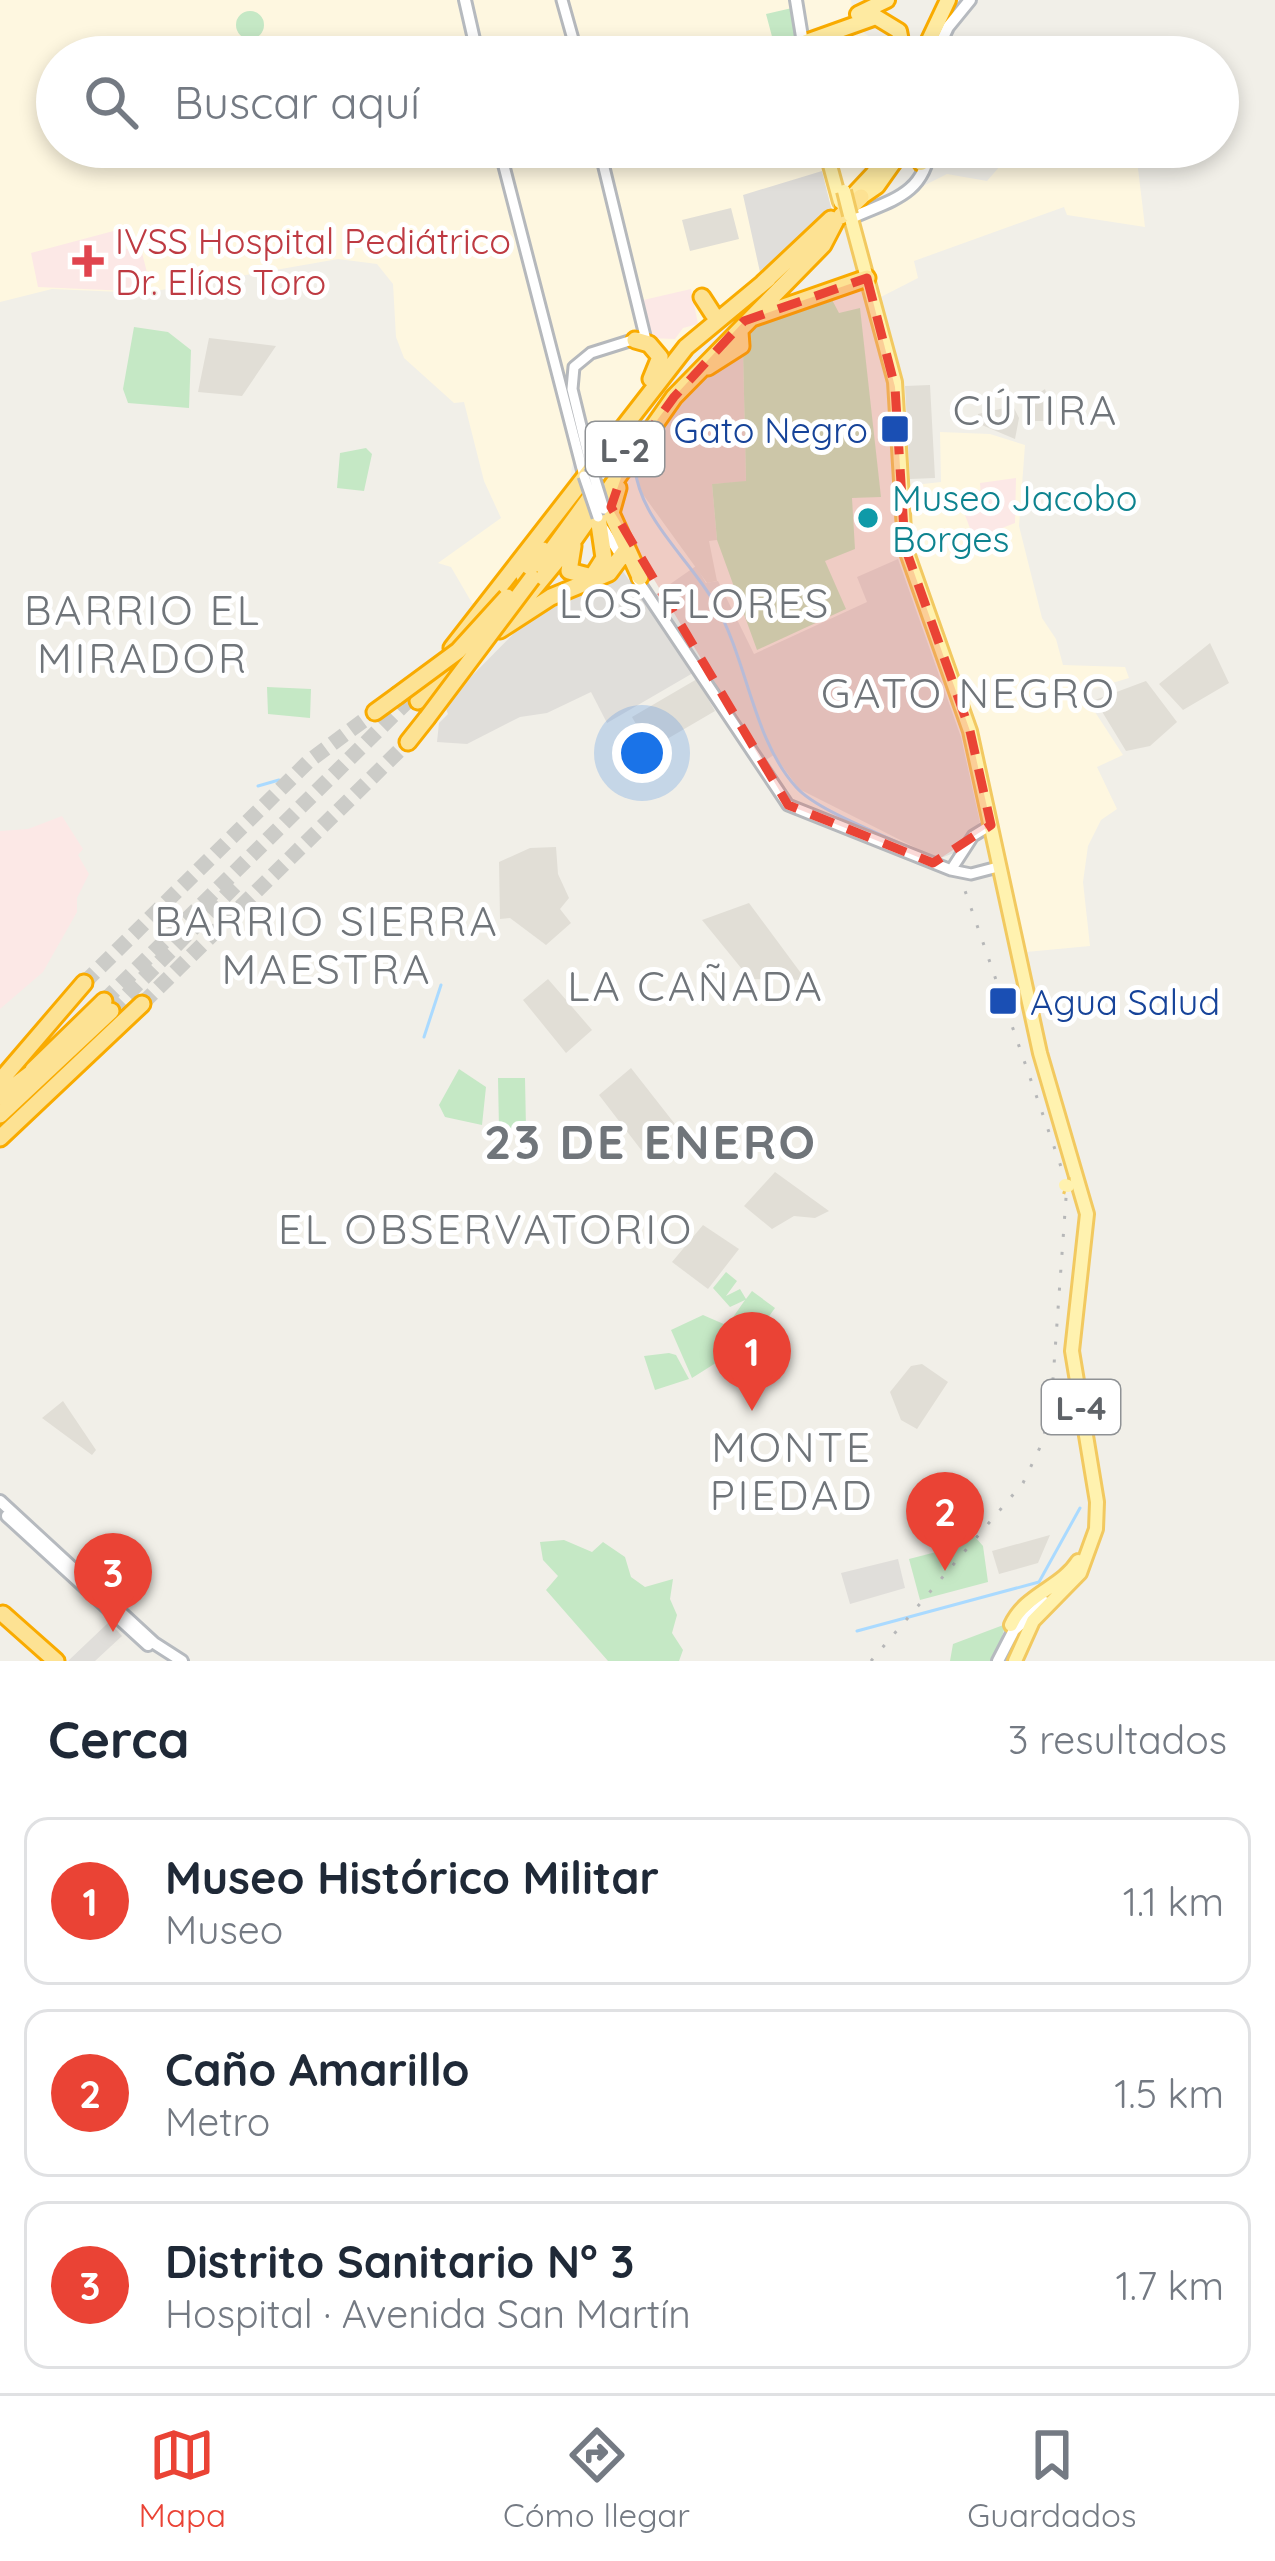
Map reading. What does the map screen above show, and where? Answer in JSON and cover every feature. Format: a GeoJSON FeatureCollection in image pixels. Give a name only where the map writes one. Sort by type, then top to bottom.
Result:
{"type":"FeatureCollection","features":[{"type":"Feature","properties":{"kind":"highway"},"geometry":{"type":"LineString","coordinates":[[828,36],[887,0]]}},
{"type":"Feature","properties":{"kind":"highway"},"geometry":{"type":"LineString","coordinates":[[925,36],[938,0]]}},
{"type":"Feature","properties":{"kind":"highway"},"geometry":{"type":"LineString","coordinates":[[927,36],[948,0]]}},
{"type":"Feature","properties":{"kind":"highway"},"geometry":{"type":"LineString","coordinates":[[834,36],[876,16],[900,36]]}},
{"type":"Feature","properties":{"kind":"highway","name":"L-2"},"geometry":{"type":"LineString","coordinates":[[558,542],[662,398],[746,297],[843,219],[876,168]]}},
{"type":"Feature","properties":{"kind":"highway","name":"L-2"},"geometry":{"type":"LineString","coordinates":[[741,326],[823,245],[877,168]]}},
{"type":"Feature","properties":{"kind":"highway"},"geometry":{"type":"LineString","coordinates":[[855,199],[877,186],[890,168]]}},
{"type":"Feature","properties":{"kind":"highway","name":"L-2"},"geometry":{"type":"LineString","coordinates":[[410,697],[458,651],[525,572],[635,415],[746,297],[843,219]]}},
{"type":"Feature","properties":{"kind":"highway"},"geometry":{"type":"LineString","coordinates":[[823,245],[809,267],[816,284],[863,279]]}},
{"type":"Feature","properties":{"kind":"highway","name":"L-2"},"geometry":{"type":"LineString","coordinates":[[408,742],[609,446],[686,358],[767,279]]}},
{"type":"Feature","properties":{"kind":"highway"},"geometry":{"type":"LineString","coordinates":[[741,326],[790,301],[863,279]]}},
{"type":"Feature","properties":{"kind":"highway"},"geometry":{"type":"LineString","coordinates":[[702,297],[713,314]]}},
{"type":"Feature","properties":{"kind":"highway","name":"L-2"},"geometry":{"type":"LineString","coordinates":[[375,712],[410,697],[500,630],[600,511],[626,463],[694,373],[741,346],[746,297]]}},
{"type":"Feature","properties":{"kind":"highway"},"geometry":{"type":"LineString","coordinates":[[635,415],[661,362],[653,347],[640,339]]}},
{"type":"Feature","properties":{"kind":"highway"},"geometry":{"type":"LineString","coordinates":[[500,630],[551,597],[609,573],[633,570],[611,513],[626,463]]}},
{"type":"Feature","properties":{"kind":"highway"},"geometry":{"type":"LineString","coordinates":[[525,572],[586,469]]}},
{"type":"Feature","properties":{"kind":"highway"},"geometry":{"type":"LineString","coordinates":[[582,528],[567,562],[572,574],[588,579],[604,558],[600,511]]}},
{"type":"Feature","properties":{"kind":"highway","name":"L-2"},"geometry":{"type":"LineString","coordinates":[[525,572],[600,511]]}},
{"type":"Feature","properties":{"kind":"highway"},"geometry":{"type":"LineString","coordinates":[[2,1079],[84,983]]}},
{"type":"Feature","properties":{"kind":"highway"},"geometry":{"type":"LineString","coordinates":[[0,1117],[4,1101],[30,1074],[114,1011],[142,1004]]}},
{"type":"Feature","properties":{"kind":"highway"},"geometry":{"type":"LineString","coordinates":[[4,1101],[114,1011]]}},
{"type":"Feature","properties":{"kind":"highway"},"geometry":{"type":"LineString","coordinates":[[0,1138],[114,1011]]}},
{"type":"Feature","properties":{"kind":"highway"},"geometry":{"type":"LineString","coordinates":[[10,1614],[56,1661]]}},
{"type":"Feature","properties":{"kind":"main road"},"geometry":{"type":"LineString","coordinates":[[465,0],[473,36]]}},
{"type":"Feature","properties":{"kind":"main road"},"geometry":{"type":"LineString","coordinates":[[798,0],[803,36]]}},
{"type":"Feature","properties":{"kind":"main road"},"geometry":{"type":"LineString","coordinates":[[943,36],[970,0]]}},
{"type":"Feature","properties":{"kind":"main road"},"geometry":{"type":"LineString","coordinates":[[839,168],[855,199],[910,192],[918,168]]}},
{"type":"Feature","properties":{"kind":"main road","name":"L-4"},"geometry":{"type":"LineString","coordinates":[[843,219],[863,279],[886,379],[901,555],[964,733],[1040,1053],[1087,1214],[1072,1343],[1096,1529],[1080,1573],[1033,1622],[1006,1660]]}},
{"type":"Feature","properties":{"kind":"main road","name":"L-4"},"geometry":{"type":"LineString","coordinates":[[988,825],[1034,1056],[1070,1189],[1079,1250],[1065,1351],[1090,1509],[1075,1568]]}},
{"type":"Feature","properties":{"kind":"main road"},"geometry":{"type":"LineString","coordinates":[[4,1509],[133,1629],[182,1661]]}},
{"type":"Feature","properties":{"kind":"main road"},"geometry":{"type":"LineString","coordinates":[[4,1509],[170,1661]]}},
{"type":"Feature","properties":{"kind":"main road"},"geometry":{"type":"LineString","coordinates":[[86,1583],[93,1566]]}},
{"type":"Feature","properties":{"kind":"main road"},"geometry":{"type":"LineString","coordinates":[[1011,1624],[1028,1601],[1075,1568]]}},
{"type":"Feature","properties":{"kind":"main road"},"geometry":{"type":"LineString","coordinates":[[1006,1660],[1014,1630],[1075,1568]]}},
{"type":"Feature","properties":{"kind":"street"},"geometry":{"type":"LineString","coordinates":[[562,0],[572,36]]}},
{"type":"Feature","properties":{"kind":"street"},"geometry":{"type":"LineString","coordinates":[[505,168],[600,511],[633,570],[788,805],[933,863],[971,874],[994,868]]}},
{"type":"Feature","properties":{"kind":"street"},"geometry":{"type":"LineString","coordinates":[[586,469],[572,372],[586,355],[640,339],[603,168]]}},
{"type":"Feature","properties":{"kind":"street"},"geometry":{"type":"LineString","coordinates":[[949,866],[988,825]]}},
{"type":"Feature","properties":{"kind":"highlighted area"},"geometry":{"type":"Polygon","coordinates":[[[867,278],[895,387],[905,547],[970,731],[991,825],[933,863],[788,805],[611,507],[626,463],[674,397],[744,321],[867,278]]]}},
{"type":"Feature","properties":{"kind":"shaded area"},"geometry":{"type":"Polygon","coordinates":[[[0,0],[851,0],[855,27],[868,36],[36,36],[36,168],[862,168],[850,195],[665,364],[657,365],[594,459],[573,462],[570,479],[542,523],[478,604],[472,603],[451,567],[438,563],[501,518],[484,481],[464,402],[454,403],[404,358],[396,337],[393,284],[377,264],[338,259],[144,293],[52,289],[0,302],[0,0]]]}},
{"type":"Feature","properties":{"kind":"shaded area"},"geometry":{"type":"Polygon","coordinates":[[[998,168],[1138,168],[1145,227],[1067,215],[1064,207],[914,261],[918,278],[877,299],[855,220],[947,174],[987,181],[998,168]]]}},
{"type":"Feature","properties":{"kind":"shaded area"},"geometry":{"type":"Polygon","coordinates":[[[822,171],[832,211],[766,272],[760,272],[743,195],[822,171]]]}},
{"type":"Feature","properties":{"kind":"shaded area"},"geometry":{"type":"Polygon","coordinates":[[[731,208],[739,239],[690,251],[682,220],[731,208]]]}},
{"type":"Feature","properties":{"kind":"shaded area","name":"IVSS Hospital Pediátrico Dr. Elías Toro"},"geometry":{"type":"Polygon","coordinates":[[[121,229],[126,249],[140,245],[152,292],[38,287],[31,253],[121,229]]]}},
{"type":"Feature","properties":{"kind":"shaded area"},"geometry":{"type":"Polygon","coordinates":[[[691,289],[698,324],[683,328],[675,339],[648,338],[639,301],[691,289]]]}},
{"type":"Feature","properties":{"kind":"shaded area"},"geometry":{"type":"Polygon","coordinates":[[[209,338],[276,346],[242,396],[198,392],[209,338]]]}},
{"type":"Feature","properties":{"kind":"shaded area"},"geometry":{"type":"Polygon","coordinates":[[[743,351],[746,482],[712,484],[717,540],[709,541],[717,581],[707,583],[639,489],[636,462],[696,379],[743,351]]]}},
{"type":"Feature","properties":{"kind":"shaded area"},"geometry":{"type":"Polygon","coordinates":[[[930,385],[935,478],[910,479],[905,386],[930,385]]]}},
{"type":"Feature","properties":{"kind":"shaded area"},"geometry":{"type":"Polygon","coordinates":[[[1045,389],[1055,421],[1030,421],[1023,404],[1045,389]]]}},
{"type":"Feature","properties":{"kind":"shaded area"},"geometry":{"type":"Polygon","coordinates":[[[1013,406],[1019,418],[1015,439],[977,423],[978,414],[1013,406]]]}},
{"type":"Feature","properties":{"kind":"shaded area"},"geometry":{"type":"Polygon","coordinates":[[[940,432],[990,434],[1025,445],[1019,526],[1042,618],[1056,639],[1063,665],[1125,667],[1129,678],[1082,692],[1123,755],[1097,767],[1117,809],[1101,820],[1088,846],[1083,882],[1090,946],[1026,952],[908,538],[905,486],[941,482],[940,432]]]}},
{"type":"Feature","properties":{"kind":"shaded area"},"geometry":{"type":"Polygon","coordinates":[[[1016,478],[1015,523],[974,539],[965,515],[982,510],[980,483],[1016,478]]]}},
{"type":"Feature","properties":{"kind":"shaded area"},"geometry":{"type":"Polygon","coordinates":[[[898,559],[961,737],[980,822],[954,853],[938,859],[799,789],[774,755],[764,761],[653,596],[696,566],[706,583],[718,581],[754,654],[867,602],[857,577],[898,559]]]}},
{"type":"Feature","properties":{"kind":"shaded area"},"geometry":{"type":"Polygon","coordinates":[[[622,570],[693,673],[607,723],[591,692],[547,713],[520,717],[467,744],[437,742],[439,723],[448,714],[444,704],[523,624],[622,570]]]}},
{"type":"Feature","properties":{"kind":"shaded area"},"geometry":{"type":"Polygon","coordinates":[[[1210,643],[1229,683],[1183,710],[1159,684],[1210,643]]]}},
{"type":"Feature","properties":{"kind":"shaded area"},"geometry":{"type":"Polygon","coordinates":[[[697,679],[715,711],[650,749],[632,717],[697,679]]]}},
{"type":"Feature","properties":{"kind":"shaded area"},"geometry":{"type":"Polygon","coordinates":[[[1146,681],[1177,722],[1150,746],[1126,751],[1095,700],[1146,681]]]}},
{"type":"Feature","properties":{"kind":"shaded area"},"geometry":{"type":"Polygon","coordinates":[[[62,816],[83,849],[78,855],[89,874],[77,898],[77,912],[43,972],[0,1009],[0,831],[28,829],[62,816]]]}},
{"type":"Feature","properties":{"kind":"shaded area"},"geometry":{"type":"Polygon","coordinates":[[[556,847],[558,874],[569,898],[560,909],[571,923],[546,945],[510,918],[500,919],[499,862],[530,848],[556,847]]]}},
{"type":"Feature","properties":{"kind":"shaded area"},"geometry":{"type":"Polygon","coordinates":[[[749,903],[806,980],[750,979],[702,920],[749,903]]]}},
{"type":"Feature","properties":{"kind":"shaded area"},"geometry":{"type":"Polygon","coordinates":[[[548,979],[592,1030],[566,1053],[523,1000],[548,979]]]}},
{"type":"Feature","properties":{"kind":"shaded area"},"geometry":{"type":"Polygon","coordinates":[[[631,1068],[678,1128],[642,1151],[599,1095],[631,1068]]]}},
{"type":"Feature","properties":{"kind":"shaded area"},"geometry":{"type":"Polygon","coordinates":[[[775,1172],[829,1211],[815,1218],[794,1216],[772,1229],[744,1206],[775,1172]]]}},
{"type":"Feature","properties":{"kind":"shaded area"},"geometry":{"type":"Polygon","coordinates":[[[703,1225],[739,1249],[708,1289],[672,1262],[703,1225]]]}},
{"type":"Feature","properties":{"kind":"shaded area"},"geometry":{"type":"Polygon","coordinates":[[[922,1364],[948,1382],[917,1429],[901,1420],[890,1392],[911,1366],[922,1364]]]}},
{"type":"Feature","properties":{"kind":"shaded area"},"geometry":{"type":"Polygon","coordinates":[[[63,1401],[96,1450],[92,1455],[42,1418],[63,1401]]]}},
{"type":"Feature","properties":{"kind":"shaded area"},"geometry":{"type":"Polygon","coordinates":[[[1050,1535],[1038,1563],[999,1574],[992,1551],[1050,1535]]]}},
{"type":"Feature","properties":{"kind":"shaded area"},"geometry":{"type":"Polygon","coordinates":[[[898,1559],[905,1588],[850,1604],[841,1573],[898,1559]]]}},
{"type":"Feature","properties":{"kind":"shaded area"},"geometry":{"type":"Polygon","coordinates":[[[109,1622],[122,1636],[95,1661],[68,1661],[109,1622]]]}},
{"type":"Feature","properties":{"kind":"green space"},"geometry":{"type":"Polygon","coordinates":[[[792,8],[800,36],[772,36],[766,14],[792,8]]]}},
{"type":"Feature","properties":{"kind":"green space"},"geometry":{"type":"Polygon","coordinates":[[[244,12],[256,12],[263,19],[259,36],[241,36],[237,31],[237,19],[244,12]]]}},
{"type":"Feature","properties":{"kind":"green space"},"geometry":{"type":"Polygon","coordinates":[[[829,294],[839,313],[860,308],[881,497],[852,498],[855,549],[825,561],[846,609],[757,650],[717,540],[712,484],[746,481],[743,351],[750,325],[829,294]]]}},
{"type":"Feature","properties":{"kind":"green space"},"geometry":{"type":"Polygon","coordinates":[[[134,327],[168,332],[191,350],[189,408],[128,403],[123,389],[134,327]]]}},
{"type":"Feature","properties":{"kind":"green space"},"geometry":{"type":"Polygon","coordinates":[[[366,448],[372,454],[364,491],[337,488],[340,453],[366,448]]]}},
{"type":"Feature","properties":{"kind":"green space"},"geometry":{"type":"Polygon","coordinates":[[[267,687],[311,689],[310,718],[268,714],[267,687]]]}},
{"type":"Feature","properties":{"kind":"green space"},"geometry":{"type":"Polygon","coordinates":[[[459,1069],[486,1087],[482,1125],[445,1117],[439,1105],[459,1069]]]}},
{"type":"Feature","properties":{"kind":"green space"},"geometry":{"type":"Polygon","coordinates":[[[498,1078],[525,1078],[526,1129],[499,1129],[498,1078]]]}},
{"type":"Feature","properties":{"kind":"green space"},"geometry":{"type":"Polygon","coordinates":[[[726,1272],[737,1281],[726,1296],[740,1289],[746,1299],[752,1291],[775,1308],[752,1340],[729,1323],[745,1300],[730,1307],[713,1288],[726,1272]]]}},
{"type":"Feature","properties":{"kind":"green space"},"geometry":{"type":"Polygon","coordinates":[[[703,1315],[726,1325],[738,1349],[692,1378],[671,1330],[703,1315]]]}},
{"type":"Feature","properties":{"kind":"green space"},"geometry":{"type":"Polygon","coordinates":[[[676,1355],[689,1379],[655,1390],[644,1356],[676,1355]]]}},
{"type":"Feature","properties":{"kind":"green space"},"geometry":{"type":"Polygon","coordinates":[[[969,1530],[983,1546],[988,1582],[920,1600],[909,1559],[940,1551],[969,1530]]]}},
{"type":"Feature","properties":{"kind":"green space"},"geometry":{"type":"Polygon","coordinates":[[[564,1540],[592,1552],[603,1542],[625,1557],[631,1577],[645,1587],[673,1579],[670,1599],[677,1615],[672,1633],[683,1650],[679,1661],[608,1661],[546,1590],[558,1576],[543,1560],[540,1542],[564,1540]]]}},
{"type":"Feature","properties":{"kind":"green space"},"geometry":{"type":"Polygon","coordinates":[[[1006,1624],[994,1661],[950,1661],[953,1644],[1006,1624]]]}},
{"type":"Feature","properties":{"kind":"waterway"},"geometry":{"type":"LineString","coordinates":[[635,469],[656,522],[714,602],[781,767],[796,787],[820,805],[918,852]]}},
{"type":"Feature","properties":{"kind":"waterway"},"geometry":{"type":"LineString","coordinates":[[258,786],[279,780]]}},
{"type":"Feature","properties":{"kind":"waterway"},"geometry":{"type":"LineString","coordinates":[[424,1037],[441,985]]}},
{"type":"Feature","properties":{"kind":"waterway"},"geometry":{"type":"LineString","coordinates":[[857,1631],[1039,1582],[1080,1508]]}},
{"type":"Feature","properties":{"kind":"tunnel"},"geometry":{"type":"LineString","coordinates":[[104,1001],[414,695]]}},
{"type":"Feature","properties":{"kind":"tunnel"},"geometry":{"type":"LineString","coordinates":[[84,983],[309,761],[375,712]]}},
{"type":"Feature","properties":{"kind":"tunnel"},"geometry":{"type":"LineString","coordinates":[[142,1004],[408,742]]}},
{"type":"Feature","properties":{"kind":"tunnel"},"geometry":{"type":"LineString","coordinates":[[111,1011],[236,885]]}},
{"type":"Feature","properties":{"kind":"railway"},"geometry":{"type":"LineString","coordinates":[[871,1661],[1023,1483],[1043,1441],[1052,1393],[1067,1184],[962,882]]}},
{"type":"Feature","properties":{"kind":"place","name":"IVSS Hospital Pediátrico Dr. Elías Toro"},"geometry":{"type":"Point","coordinates":[88,261]}},
{"type":"Feature","properties":{"kind":"place","name":"Gato Negro"},"geometry":{"type":"Point","coordinates":[895,429]}},
{"type":"Feature","properties":{"kind":"place","name":"Museo Jacobo Borges"},"geometry":{"type":"Point","coordinates":[868,518]}},
{"type":"Feature","properties":{"kind":"place","name":"Agua Salud"},"geometry":{"type":"Point","coordinates":[1003,1001]}},
{"type":"Feature","properties":{"kind":"place","name":"Museo Histórico Militar"},"geometry":{"type":"Point","coordinates":[752,1411]}},
{"type":"Feature","properties":{"kind":"place","name":"Caño Amarillo"},"geometry":{"type":"Point","coordinates":[945,1571]}},
{"type":"Feature","properties":{"kind":"place","name":"Distrito Sanitario N° 3"},"geometry":{"type":"Point","coordinates":[113,1632]}},
{"type":"Feature","properties":{"kind":"district","name":"CÚTIRA"},"geometry":{"type":"Point","coordinates":[1036,409]}},
{"type":"Feature","properties":{"kind":"district","name":"LOS FLORES"},"geometry":{"type":"Point","coordinates":[695,602]}},
{"type":"Feature","properties":{"kind":"district","name":"BARRIO EL MIRADOR"},"geometry":{"type":"Point","coordinates":[143,633]}},
{"type":"Feature","properties":{"kind":"district","name":"GATO NEGRO"},"geometry":{"type":"Point","coordinates":[969,692]}},
{"type":"Feature","properties":{"kind":"district","name":"BARRIO SIERRA MAESTRA"},"geometry":{"type":"Point","coordinates":[327,944]}},
{"type":"Feature","properties":{"kind":"district","name":"LA CAÑADA"},"geometry":{"type":"Point","coordinates":[696,985]}},
{"type":"Feature","properties":{"kind":"district","name":"23 DE ENERO"},"geometry":{"type":"Point","coordinates":[651,1141]}},
{"type":"Feature","properties":{"kind":"district","name":"EL OBSERVATORIO"},"geometry":{"type":"Point","coordinates":[486,1228]}},
{"type":"Feature","properties":{"kind":"district","name":"MONTE PIEDAD"},"geometry":{"type":"Point","coordinates":[792,1470]}}]}
